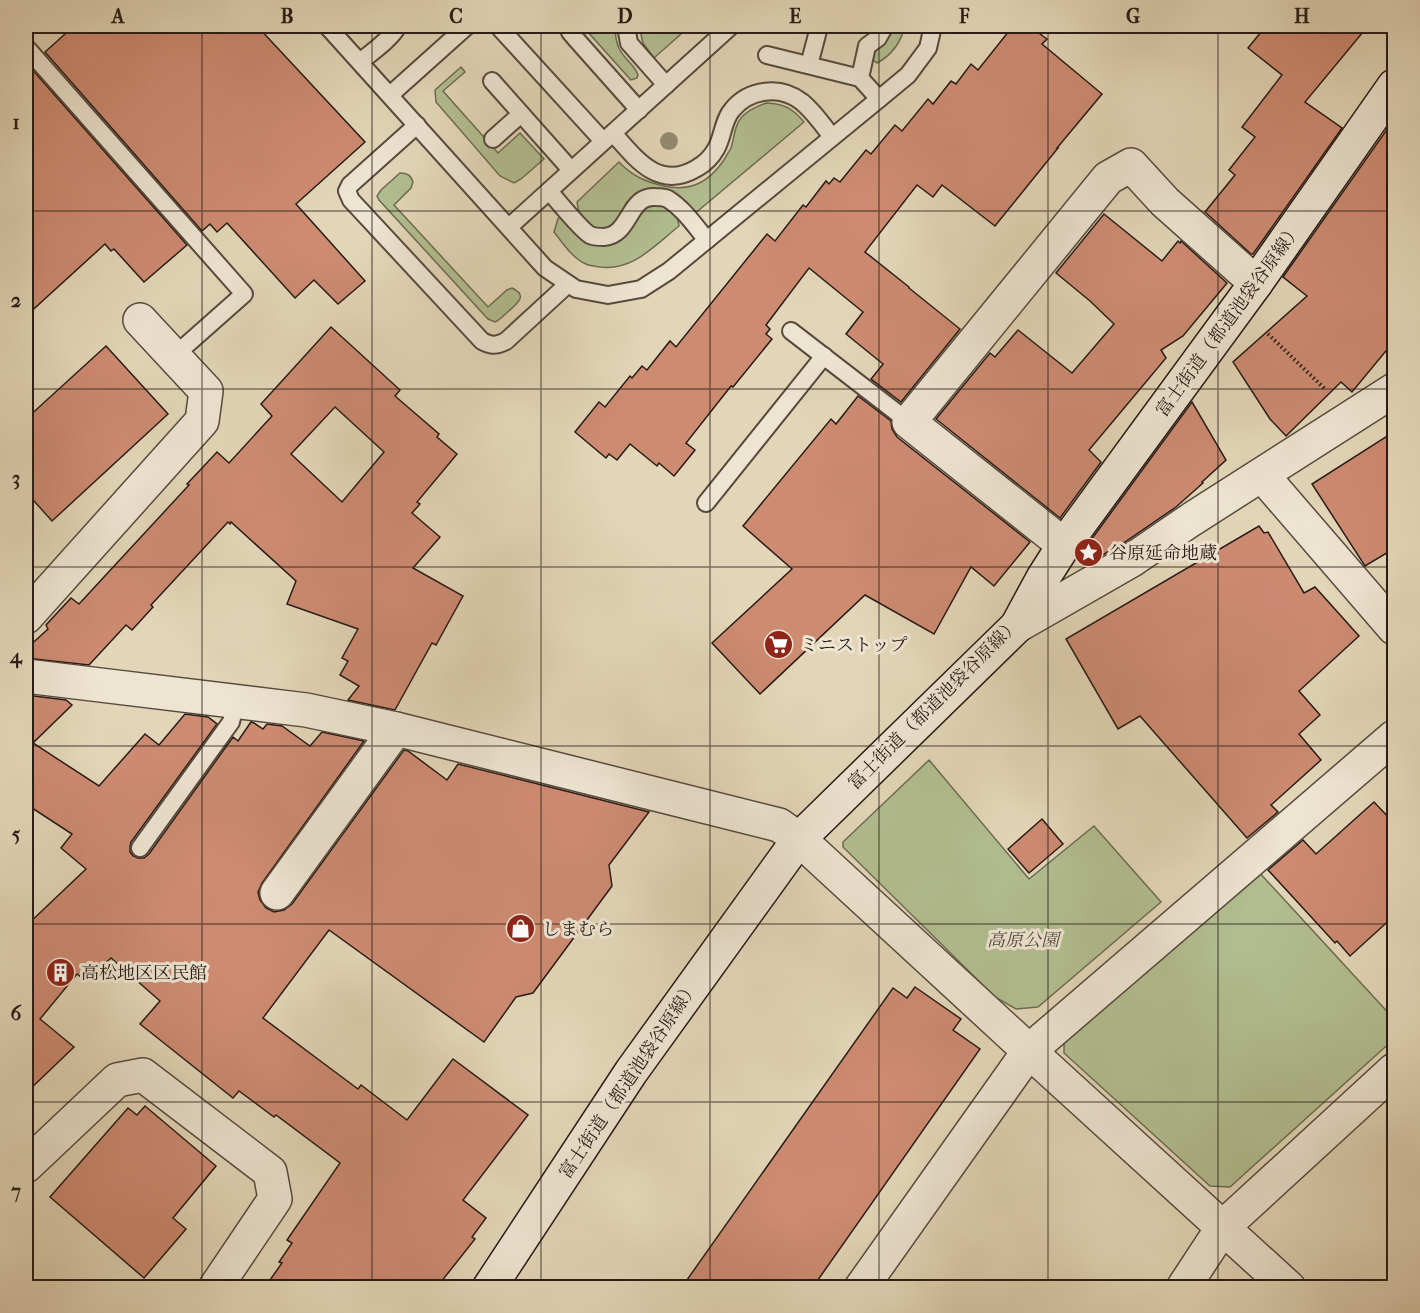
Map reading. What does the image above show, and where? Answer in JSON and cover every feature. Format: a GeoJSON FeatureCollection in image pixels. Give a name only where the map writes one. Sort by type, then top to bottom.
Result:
{"type":"FeatureCollection","features":[{"type":"Feature","properties":{"kind":"street","name":"富士街道（都道池袋谷原線）"},"geometry":{"type":"LineString","coordinates":[[489,1287],[631,1072],[799,839],[1017,626],[1064,545],[1248,295],[1395,86]]}},
{"type":"Feature","properties":{"kind":"street"},"geometry":{"type":"LineString","coordinates":[[1064,545],[909,422],[1108,178],[1131,165],[1248,295]]}},
{"type":"Feature","properties":{"kind":"street"},"geometry":{"type":"LineString","coordinates":[[26,617],[202,421],[206,392],[140,320]]}},
{"type":"Feature","properties":{"kind":"street"},"geometry":{"type":"LineString","coordinates":[[1017,626],[1132,560],[1192,519],[1395,390]]}},
{"type":"Feature","properties":{"kind":"street"},"geometry":{"type":"LineString","coordinates":[[1262,475],[1395,628]]}},
{"type":"Feature","properties":{"kind":"street"},"geometry":{"type":"LineString","coordinates":[[26,676],[306,710],[396,729],[779,825],[799,839],[1289,1287]]}},
{"type":"Feature","properties":{"kind":"street"},"geometry":{"type":"LineString","coordinates":[[277,893],[396,729]]}},
{"type":"Feature","properties":{"kind":"street"},"geometry":{"type":"LineString","coordinates":[[861,1287],[1029,1051],[1395,737]]}},
{"type":"Feature","properties":{"kind":"street"},"geometry":{"type":"LineString","coordinates":[[1183,1287],[1223,1227],[1395,1070]]}},
{"type":"Feature","properties":{"kind":"street"},"geometry":{"type":"LineString","coordinates":[[26,1166],[117,1080],[143,1075],[270,1172],[275,1199],[215,1287]]}},
{"type":"Feature","properties":{"kind":"lane"},"geometry":{"type":"LineString","coordinates":[[327,26],[545,268],[576,290],[608,295],[641,289],[669,271],[908,75],[928,48],[933,26]]}},
{"type":"Feature","properties":{"kind":"lane"},"geometry":{"type":"LineString","coordinates":[[360,62],[388,38],[398,26]]}},
{"type":"Feature","properties":{"kind":"lane"},"geometry":{"type":"LineString","coordinates":[[390,95],[467,26]]}},
{"type":"Feature","properties":{"kind":"lane"},"geometry":{"type":"LineString","coordinates":[[498,26],[608,137],[641,164],[661,175],[689,173],[702,165],[716,150],[731,111],[742,100],[764,91],[777,91],[797,99],[814,113],[832,137]]}},
{"type":"Feature","properties":{"kind":"lane"},"geometry":{"type":"LineString","coordinates":[[572,26],[570,32],[639,110]]}},
{"type":"Feature","properties":{"kind":"lane"},"geometry":{"type":"LineString","coordinates":[[626,26],[629,43],[666,85]]}},
{"type":"Feature","properties":{"kind":"lane"},"geometry":{"type":"LineString","coordinates":[[509,227],[731,26]]}},
{"type":"Feature","properties":{"kind":"lane"},"geometry":{"type":"LineString","coordinates":[[860,78],[867,46],[878,38],[883,29],[882,26]]}},
{"type":"Feature","properties":{"kind":"lane"},"geometry":{"type":"LineString","coordinates":[[809,65],[818,31]]}},
{"type":"Feature","properties":{"kind":"lane"},"geometry":{"type":"LineString","coordinates":[[26,47],[244,294],[174,356]]}},
{"type":"Feature","properties":{"kind":"lane"},"geometry":{"type":"LineString","coordinates":[[768,55],[860,78],[879,99]]}},
{"type":"Feature","properties":{"kind":"lane"},"geometry":{"type":"LineString","coordinates":[[492,81],[571,170]]}},
{"type":"Feature","properties":{"kind":"lane"},"geometry":{"type":"LineString","coordinates":[[493,139],[521,114]]}},
{"type":"Feature","properties":{"kind":"lane"},"geometry":{"type":"LineString","coordinates":[[417,125],[350,185],[347,191],[351,200],[482,341],[490,345],[498,345],[506,341],[568,284]]}},
{"type":"Feature","properties":{"kind":"lane"},"geometry":{"type":"LineString","coordinates":[[549,191],[590,235],[612,236],[628,220],[632,209],[640,200],[651,196],[666,198],[688,217],[707,240]]}},
{"type":"Feature","properties":{"kind":"lane"},"geometry":{"type":"LineString","coordinates":[[791,331],[909,422]]}},
{"type":"Feature","properties":{"kind":"lane"},"geometry":{"type":"LineString","coordinates":[[706,503],[824,356]]}},
{"type":"Feature","properties":{"kind":"lane"},"geometry":{"type":"LineString","coordinates":[[140,848],[231,722],[236,701]]}},
{"type":"Feature","properties":{"kind":"path"},"geometry":{"type":"LineString","coordinates":[[1248,295],[1354,416]]}},
{"type":"Feature","properties":{"kind":"green space"},"geometry":{"type":"Polygon","coordinates":[[[587,26],[615,26],[619,47],[637,71],[637,78],[630,79],[587,31],[587,26]]]}},
{"type":"Feature","properties":{"kind":"green space"},"geometry":{"type":"Polygon","coordinates":[[[639,26],[690,26],[654,58],[643,43],[639,26]]]}},
{"type":"Feature","properties":{"kind":"green space"},"geometry":{"type":"Polygon","coordinates":[[[892,26],[905,26],[895,48],[877,63],[870,52],[896,30],[892,26]]]}},
{"type":"Feature","properties":{"kind":"green space"},"geometry":{"type":"Polygon","coordinates":[[[461,67],[465,72],[443,91],[498,153],[520,133],[544,159],[514,183],[500,176],[436,102],[435,90],[461,67]]]}},
{"type":"Feature","properties":{"kind":"green space"},"geometry":{"type":"Polygon","coordinates":[[[766,103],[788,108],[804,122],[693,215],[663,190],[655,188],[635,195],[626,203],[612,227],[595,231],[580,218],[577,202],[619,162],[629,171],[651,183],[674,188],[698,184],[712,174],[724,160],[741,118],[766,103]]]}},
{"type":"Feature","properties":{"kind":"green space"},"geometry":{"type":"Polygon","coordinates":[[[400,173],[408,175],[413,182],[411,188],[394,205],[488,307],[507,290],[512,288],[519,293],[519,301],[497,321],[488,319],[379,200],[377,196],[381,190],[400,173]]]}},
{"type":"Feature","properties":{"kind":"green space"},"geometry":{"type":"Polygon","coordinates":[[[663,203],[676,216],[679,226],[652,249],[623,265],[600,267],[581,262],[554,232],[561,216],[584,240],[593,244],[607,243],[617,240],[629,231],[642,208],[649,204],[663,203]]]}},
{"type":"Feature","properties":{"kind":"green space","name":"高原公園"},"geometry":{"type":"Polygon","coordinates":[[[929,760],[1029,879],[1094,826],[1161,902],[1038,1007],[1016,1009],[995,997],[843,847],[843,842],[929,760]]]}},
{"type":"Feature","properties":{"kind":"green space"},"geometry":{"type":"Polygon","coordinates":[[[1257,870],[1394,1019],[1394,1039],[1230,1187],[1210,1186],[1064,1053],[1064,1034],[1257,870]]]}},
{"type":"Feature","properties":{"kind":"building"},"geometry":{"type":"Polygon","coordinates":[[[74,26],[257,26],[365,142],[296,204],[365,281],[338,304],[314,280],[295,298],[227,223],[217,232],[210,224],[202,231],[45,52],[74,26]]]}},
{"type":"Feature","properties":{"kind":"building"},"geometry":{"type":"Polygon","coordinates":[[[1013,26],[1029,26],[1047,39],[1042,44],[1102,94],[995,226],[942,185],[933,197],[917,185],[865,252],[960,329],[901,402],[871,379],[883,364],[846,334],[863,312],[809,268],[766,325],[770,329],[766,334],[772,339],[686,443],[695,450],[674,476],[659,463],[657,466],[630,444],[617,460],[609,454],[606,458],[575,432],[599,402],[605,407],[630,376],[632,378],[642,366],[647,370],[670,341],[676,347],[767,234],[775,241],[803,205],[806,207],[826,181],[829,184],[834,178],[840,182],[866,150],[871,154],[895,125],[902,131],[928,99],[933,104],[951,81],[956,84],[971,64],[978,70],[1013,26]]]}},
{"type":"Feature","properties":{"kind":"building"},"geometry":{"type":"Polygon","coordinates":[[[1266,26],[1368,26],[1305,102],[1342,128],[1251,254],[1205,212],[1235,175],[1229,170],[1255,137],[1242,127],[1282,75],[1248,48],[1266,26]]]}},
{"type":"Feature","properties":{"kind":"building"},"geometry":{"type":"Polygon","coordinates":[[[29,66],[187,245],[144,282],[114,249],[111,251],[105,244],[26,316],[26,69],[29,66]]]}},
{"type":"Feature","properties":{"kind":"building"},"geometry":{"type":"Polygon","coordinates":[[[1395,118],[1395,340],[1352,392],[1341,382],[1286,436],[1270,419],[1233,362],[1307,296],[1283,277],[1395,118]]]}},
{"type":"Feature","properties":{"kind":"building"},"geometry":{"type":"Polygon","coordinates":[[[1104,214],[1162,261],[1178,241],[1180,243],[1181,241],[1227,283],[1183,336],[1161,350],[1166,358],[1089,450],[1101,462],[1060,518],[936,419],[990,353],[995,357],[1018,330],[1072,373],[1114,324],[1056,273],[1104,214]]]}},
{"type":"Feature","properties":{"kind":"building"},"geometry":{"type":"Polygon","coordinates":[[[331,327],[400,390],[395,396],[439,434],[437,437],[457,454],[417,502],[420,504],[412,513],[440,537],[413,568],[463,596],[436,645],[432,643],[395,710],[348,700],[359,686],[340,675],[348,661],[342,658],[358,629],[287,604],[296,581],[231,522],[230,524],[228,522],[151,605],[153,607],[132,630],[126,625],[89,665],[26,658],[26,649],[48,629],[46,625],[71,598],[79,604],[217,452],[229,463],[272,416],[261,404],[331,327]],[[335,407],[291,454],[342,502],[384,452],[335,407]]]}},
{"type":"Feature","properties":{"kind":"building"},"geometry":{"type":"Polygon","coordinates":[[[106,346],[168,414],[52,521],[26,492],[26,419],[106,346]]]}},
{"type":"Feature","properties":{"kind":"building"},"geometry":{"type":"Polygon","coordinates":[[[858,396],[891,421],[892,429],[897,437],[1030,542],[994,586],[971,567],[934,634],[865,595],[760,694],[712,643],[792,569],[743,526],[831,419],[836,424],[858,396]]]}},
{"type":"Feature","properties":{"kind":"building"},"geometry":{"type":"Polygon","coordinates":[[[1192,402],[1226,460],[1176,507],[1122,544],[1092,561],[1083,551],[1192,402]]]}},
{"type":"Feature","properties":{"kind":"building"},"geometry":{"type":"Polygon","coordinates":[[[1395,431],[1395,548],[1365,566],[1312,484],[1395,431]]]}},
{"type":"Feature","properties":{"kind":"building"},"geometry":{"type":"Polygon","coordinates":[[[1259,526],[1264,533],[1268,532],[1304,593],[1315,587],[1359,636],[1299,691],[1320,715],[1299,734],[1321,760],[1271,805],[1278,812],[1247,838],[1140,716],[1118,729],[1066,639],[1259,526]]]}},
{"type":"Feature","properties":{"kind":"building"},"geometry":{"type":"Polygon","coordinates":[[[26,695],[66,700],[72,705],[33,743],[99,786],[145,734],[159,745],[185,714],[208,717],[217,724],[131,842],[130,852],[138,858],[144,858],[149,854],[233,737],[238,741],[251,722],[263,729],[267,724],[282,726],[310,746],[322,732],[364,741],[262,883],[258,892],[260,900],[266,908],[274,912],[284,910],[292,904],[404,750],[447,780],[458,764],[649,812],[609,865],[612,886],[533,993],[516,997],[484,1042],[329,930],[263,1018],[358,1089],[361,1085],[407,1120],[453,1059],[528,1115],[463,1200],[486,1218],[472,1237],[475,1239],[437,1287],[265,1287],[282,1263],[279,1262],[292,1243],[287,1240],[340,1163],[276,1115],[274,1117],[239,1091],[233,1098],[140,1024],[160,1001],[111,958],[86,981],[77,974],[40,1019],[74,1047],[26,1093],[26,926],[86,869],[61,848],[72,834],[26,804],[26,695]]]}},
{"type":"Feature","properties":{"kind":"building"},"geometry":{"type":"Polygon","coordinates":[[[1374,802],[1395,824],[1395,915],[1350,956],[1337,941],[1335,943],[1268,870],[1303,840],[1316,854],[1374,802]]]}},
{"type":"Feature","properties":{"kind":"building"},"geometry":{"type":"Polygon","coordinates":[[[1042,819],[1063,844],[1029,873],[1008,849],[1042,819]]]}},
{"type":"Feature","properties":{"kind":"building"},"geometry":{"type":"Polygon","coordinates":[[[915,987],[961,1019],[953,1030],[980,1049],[813,1287],[682,1287],[893,988],[907,998],[915,987]]]}},
{"type":"Feature","properties":{"kind":"building"},"geometry":{"type":"Polygon","coordinates":[[[145,1106],[216,1166],[173,1218],[186,1229],[144,1278],[50,1197],[128,1108],[137,1115],[145,1106]]]}},
{"type":"Feature","properties":{"kind":"place","name":"谷原延命地蔵"},"geometry":{"type":"Point","coordinates":[1088,553]}},
{"type":"Feature","properties":{"kind":"place","name":"ミニストップ"},"geometry":{"type":"Point","coordinates":[779,645]}},
{"type":"Feature","properties":{"kind":"place","name":"しまむら"},"geometry":{"type":"Point","coordinates":[521,929]}},
{"type":"Feature","properties":{"kind":"place","name":"高松地区区民館"},"geometry":{"type":"Point","coordinates":[60,973]}}]}
